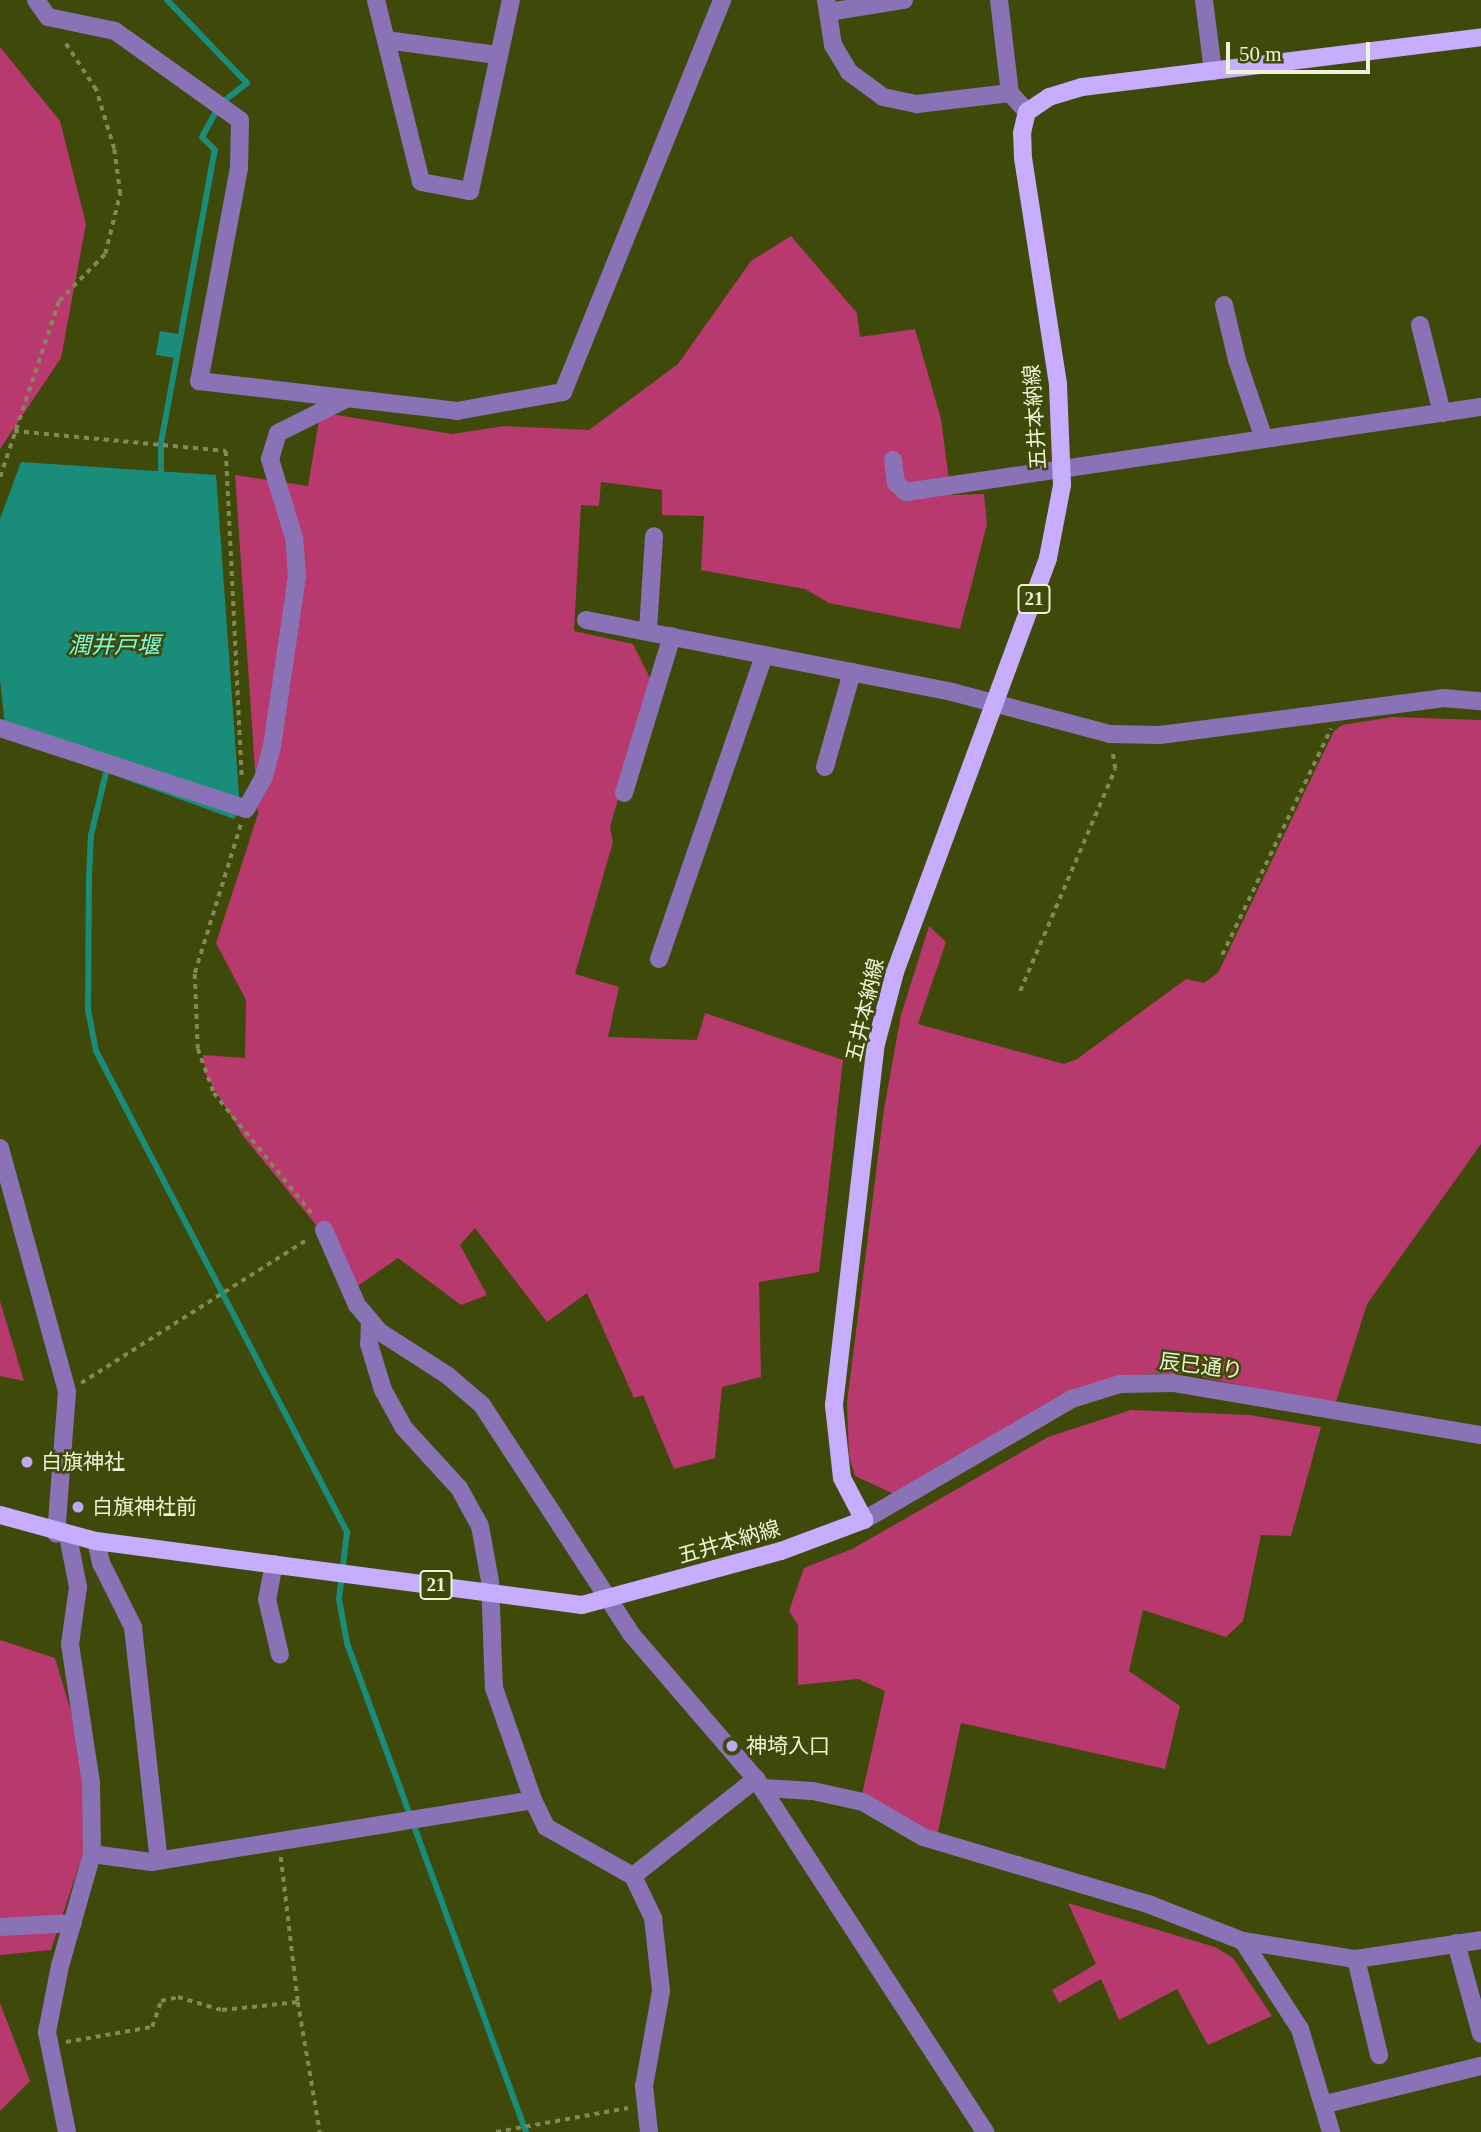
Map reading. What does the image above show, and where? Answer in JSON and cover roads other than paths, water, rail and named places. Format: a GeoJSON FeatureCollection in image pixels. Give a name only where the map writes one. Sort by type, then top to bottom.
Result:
{"type":"FeatureCollection","features":[{"type":"Feature","properties":{"kind":"main road"},"geometry":{"type":"LineString","coordinates":[[1027,112],[1049,97],[1082,87],[1481,37]]}},
{"type":"Feature","properties":{"kind":"main road","name":"五井本納線"},"geometry":{"type":"LineString","coordinates":[[2,1512],[62,1535],[96,1541],[582,1605],[611,1600],[822,1538],[864,1520],[842,1478],[834,1405],[876,1044],[895,972],[991,703],[1048,558],[1062,470],[1058,384],[1023,158],[1022,133],[1027,112]]}},
{"type":"Feature","properties":{"kind":"street"},"geometry":{"type":"LineString","coordinates":[[36,0],[48,17],[115,31],[240,120],[239,168],[199,381],[457,411],[563,392],[722,0]]}},
{"type":"Feature","properties":{"kind":"street"},"geometry":{"type":"LineString","coordinates":[[376,0],[421,182],[470,191],[510,0]]}},
{"type":"Feature","properties":{"kind":"street"},"geometry":{"type":"LineString","coordinates":[[904,0],[827,6],[833,45],[849,72],[883,97],[917,104],[1010,93]]}},
{"type":"Feature","properties":{"kind":"street"},"geometry":{"type":"LineString","coordinates":[[999,0],[1010,93],[1027,112]]}},
{"type":"Feature","properties":{"kind":"street"},"geometry":{"type":"LineString","coordinates":[[1204,0],[1213,71]]}},
{"type":"Feature","properties":{"kind":"street"},"geometry":{"type":"LineString","coordinates":[[386,40],[497,55]]}},
{"type":"Feature","properties":{"kind":"street"},"geometry":{"type":"LineString","coordinates":[[1224,305],[1237,360],[1264,439]]}},
{"type":"Feature","properties":{"kind":"street"},"geometry":{"type":"LineString","coordinates":[[1420,325],[1442,413]]}},
{"type":"Feature","properties":{"kind":"street"},"geometry":{"type":"LineString","coordinates":[[0,728],[246,809],[264,776],[272,746],[297,577],[294,538],[270,459],[278,433],[346,399]]}},
{"type":"Feature","properties":{"kind":"street"},"geometry":{"type":"LineString","coordinates":[[893,460],[896,483],[906,492],[1481,407]]}},
{"type":"Feature","properties":{"kind":"street"},"geometry":{"type":"LineString","coordinates":[[648,630],[654,536]]}},
{"type":"Feature","properties":{"kind":"street"},"geometry":{"type":"LineString","coordinates":[[586,620],[852,672],[991,703],[1110,734],[1160,735],[1443,698],[1481,701]]}},
{"type":"Feature","properties":{"kind":"street"},"geometry":{"type":"LineString","coordinates":[[624,793],[672,636]]}},
{"type":"Feature","properties":{"kind":"street"},"geometry":{"type":"LineString","coordinates":[[659,960],[764,656]]}},
{"type":"Feature","properties":{"kind":"street"},"geometry":{"type":"LineString","coordinates":[[825,767],[852,672]]}},
{"type":"Feature","properties":{"kind":"street"},"geometry":{"type":"LineString","coordinates":[[0,1149],[67,1392],[62,1535],[78,1587],[70,1644],[91,1783],[92,1854],[60,1966],[47,2032],[68,2132]]}},
{"type":"Feature","properties":{"kind":"street"},"geometry":{"type":"LineString","coordinates":[[324,1230],[357,1305],[370,1321],[482,1405],[632,1635],[760,1784],[985,2132]]}},
{"type":"Feature","properties":{"kind":"street"},"geometry":{"type":"LineString","coordinates":[[370,1321],[369,1344],[383,1390],[404,1428],[459,1488],[480,1526],[491,1592],[494,1688],[533,1800],[546,1827],[633,1876],[653,1918],[661,1991],[644,2085],[649,2132]]}},
{"type":"Feature","properties":{"kind":"street","name":"辰巳通り"},"geometry":{"type":"LineString","coordinates":[[864,1520],[1072,1399],[1119,1384],[1172,1382],[1481,1435]]}},
{"type":"Feature","properties":{"kind":"street"},"geometry":{"type":"LineString","coordinates":[[96,1541],[101,1563],[133,1627],[159,1861]]}},
{"type":"Feature","properties":{"kind":"street"},"geometry":{"type":"LineString","coordinates":[[274,1564],[267,1599],[280,1655]]}},
{"type":"Feature","properties":{"kind":"street"},"geometry":{"type":"LineString","coordinates":[[633,1876],[760,1784],[813,1791],[863,1802],[923,1837],[1148,1904],[1243,1941],[1356,1959],[1481,1940]]}},
{"type":"Feature","properties":{"kind":"street"},"geometry":{"type":"LineString","coordinates":[[92,1854],[159,1861],[280,1844],[533,1800]]}},
{"type":"Feature","properties":{"kind":"street"},"geometry":{"type":"LineString","coordinates":[[0,1927],[73,1923]]}},
{"type":"Feature","properties":{"kind":"street"},"geometry":{"type":"LineString","coordinates":[[1243,1941],[1300,2029],[1326,2104],[1331,2132]]}},
{"type":"Feature","properties":{"kind":"street"},"geometry":{"type":"LineString","coordinates":[[1456,1943],[1481,2034]]}},
{"type":"Feature","properties":{"kind":"street"},"geometry":{"type":"LineString","coordinates":[[1356,1959],[1378,2055]]}},
{"type":"Feature","properties":{"kind":"street"},"geometry":{"type":"LineString","coordinates":[[1326,2104],[1481,2066]]}},
{"type":"Feature","properties":{"kind":"water"},"geometry":{"type":"Polygon","coordinates":[[[160,331],[183,335],[178,359],[156,355],[160,331]]]}},
{"type":"Feature","properties":{"kind":"water","name":"潤井戸堰"},"geometry":{"type":"Polygon","coordinates":[[[21,462],[216,475],[240,809],[234,819],[6,736],[0,680],[0,519],[21,462]]]}},
{"type":"Feature","properties":{"kind":"waterway"},"geometry":{"type":"LineString","coordinates":[[161,471],[161,443],[215,150],[202,137],[220,104],[247,83],[167,0]]}},
{"type":"Feature","properties":{"kind":"waterway"},"geometry":{"type":"LineString","coordinates":[[106,773],[91,835],[89,876],[88,1009],[96,1051],[347,1532],[339,1599],[347,1643],[526,2132]]}},
{"type":"Feature","properties":{"kind":"place","name":"白旗神社"},"geometry":{"type":"Point","coordinates":[27,1462]}},
{"type":"Feature","properties":{"kind":"place","name":"白旗神社前"},"geometry":{"type":"Point","coordinates":[78,1507]}},
{"type":"Feature","properties":{"kind":"place","name":"神埼入口"},"geometry":{"type":"Point","coordinates":[732,1746]}}]}
